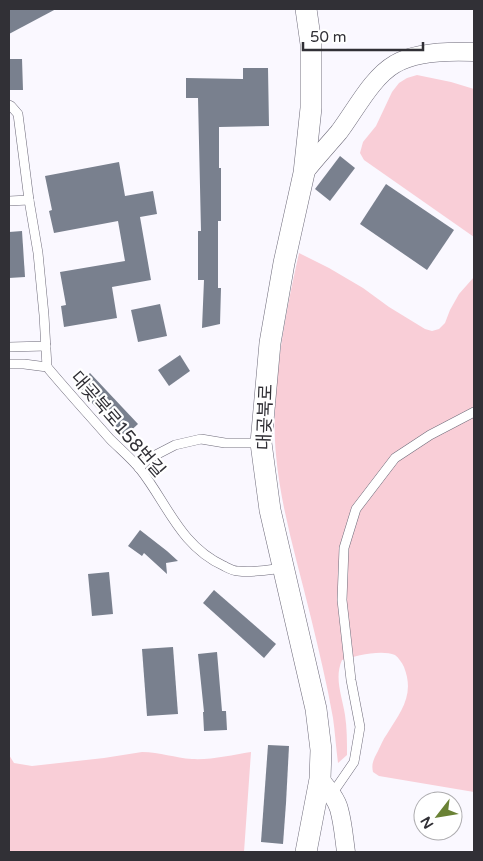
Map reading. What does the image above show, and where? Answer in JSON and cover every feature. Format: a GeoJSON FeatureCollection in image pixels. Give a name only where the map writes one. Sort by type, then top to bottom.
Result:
{"type":"FeatureCollection","features":[{"type":"Feature","properties":{"kind":"street","name":"대곶북로"},"geometry":{"type":"LineString","coordinates":[[306,9],[311,44],[311,108],[304,173],[284,263],[270,343],[261,443],[270,510],[316,709],[326,787],[306,852]]}},
{"type":"Feature","properties":{"kind":"street"},"geometry":{"type":"LineString","coordinates":[[304,173],[338,132],[370,88],[395,64],[422,54],[454,51],[474,52]]}},
{"type":"Feature","properties":{"kind":"street"},"geometry":{"type":"LineString","coordinates":[[326,787],[339,808],[346,852]]}},
{"type":"Feature","properties":{"kind":"lane","name":"대곶북로158번길"},"geometry":{"type":"LineString","coordinates":[[9,105],[18,114],[38,253],[47,367],[69,394],[139,468],[171,518],[201,551],[218,563],[236,571],[284,568]]}},
{"type":"Feature","properties":{"kind":"lane"},"geometry":{"type":"LineString","coordinates":[[9,200],[29,200]]}},
{"type":"Feature","properties":{"kind":"lane"},"geometry":{"type":"LineString","coordinates":[[9,347],[46,346]]}},
{"type":"Feature","properties":{"kind":"lane","name":"대곶북로158번길"},"geometry":{"type":"LineString","coordinates":[[9,364],[47,367]]}},
{"type":"Feature","properties":{"kind":"lane","name":"대곶북로"},"geometry":{"type":"LineString","coordinates":[[326,787],[354,762],[360,727],[351,680],[342,600],[344,548],[356,509],[395,458],[430,435],[474,412]]}},
{"type":"Feature","properties":{"kind":"lane"},"geometry":{"type":"LineString","coordinates":[[139,468],[148,459],[175,445],[201,440],[225,443],[261,443]]}},
{"type":"Feature","properties":{"kind":"shaded area"},"geometry":{"type":"Polygon","coordinates":[[[417,75],[474,89],[474,237],[364,160],[360,153],[363,142],[376,126],[392,92],[399,83],[417,75]]]}},
{"type":"Feature","properties":{"kind":"shaded area"},"geometry":{"type":"Polygon","coordinates":[[[299,253],[329,268],[363,288],[389,307],[425,329],[432,331],[439,329],[445,323],[459,294],[474,277],[474,792],[379,776],[373,772],[374,759],[401,710],[407,694],[407,677],[404,667],[395,655],[389,653],[368,654],[342,660],[339,687],[346,720],[347,755],[338,763],[328,693],[286,517],[276,455],[275,405],[277,380],[284,328],[299,253]]]}},
{"type":"Feature","properties":{"kind":"shaded area"},"geometry":{"type":"Polygon","coordinates":[[[142,752],[199,759],[251,752],[244,852],[9,852],[9,755],[14,763],[32,766],[142,752]]]}},
{"type":"Feature","properties":{"kind":"building"},"geometry":{"type":"Polygon","coordinates":[[[9,9],[56,9],[9,34],[9,9]]]}},
{"type":"Feature","properties":{"kind":"building"},"geometry":{"type":"Polygon","coordinates":[[[9,59],[22,59],[23,90],[9,90],[9,59]]]}},
{"type":"Feature","properties":{"kind":"building"},"geometry":{"type":"Polygon","coordinates":[[[243,68],[268,68],[269,126],[219,127],[221,221],[218,221],[218,288],[221,288],[220,324],[202,328],[204,280],[198,280],[198,231],[201,231],[198,98],[186,98],[186,78],[243,79],[243,68]]]}},
{"type":"Feature","properties":{"kind":"building"},"geometry":{"type":"Polygon","coordinates":[[[340,156],[355,168],[330,201],[315,189],[340,156]]]}},
{"type":"Feature","properties":{"kind":"building"},"geometry":{"type":"Polygon","coordinates":[[[119,162],[125,196],[153,191],[157,214],[140,217],[151,280],[112,287],[117,318],[64,327],[61,306],[66,305],[60,272],[125,261],[118,221],[54,233],[49,211],[52,210],[45,176],[119,162]]]}},
{"type":"Feature","properties":{"kind":"building"},"geometry":{"type":"Polygon","coordinates":[[[386,184],[454,230],[427,270],[360,224],[386,184]]]}},
{"type":"Feature","properties":{"kind":"building"},"geometry":{"type":"Polygon","coordinates":[[[22,231],[25,277],[9,278],[9,232],[22,231]]]}},
{"type":"Feature","properties":{"kind":"building"},"geometry":{"type":"Polygon","coordinates":[[[160,304],[167,336],[138,342],[131,310],[160,304]]]}},
{"type":"Feature","properties":{"kind":"building"},"geometry":{"type":"Polygon","coordinates":[[[180,355],[190,371],[169,386],[158,370],[180,355]]]}},
{"type":"Feature","properties":{"kind":"building"},"geometry":{"type":"Polygon","coordinates":[[[90,373],[138,424],[124,437],[76,386],[90,373]]]}},
{"type":"Feature","properties":{"kind":"building"},"geometry":{"type":"Polygon","coordinates":[[[140,530],[178,561],[166,563],[167,574],[144,553],[142,556],[128,546],[140,530]]]}},
{"type":"Feature","properties":{"kind":"building"},"geometry":{"type":"Polygon","coordinates":[[[109,572],[113,614],[92,616],[88,574],[109,572]]]}},
{"type":"Feature","properties":{"kind":"building"},"geometry":{"type":"Polygon","coordinates":[[[214,590],[276,644],[264,658],[203,603],[214,590]]]}},
{"type":"Feature","properties":{"kind":"building"},"geometry":{"type":"Polygon","coordinates":[[[173,647],[178,714],[147,716],[142,649],[173,647]]]}},
{"type":"Feature","properties":{"kind":"building"},"geometry":{"type":"Polygon","coordinates":[[[217,652],[222,711],[226,711],[227,730],[204,731],[198,654],[217,652]]]}},
{"type":"Feature","properties":{"kind":"building"},"geometry":{"type":"Polygon","coordinates":[[[268,745],[289,746],[283,844],[261,842],[268,745]]]}}]}
